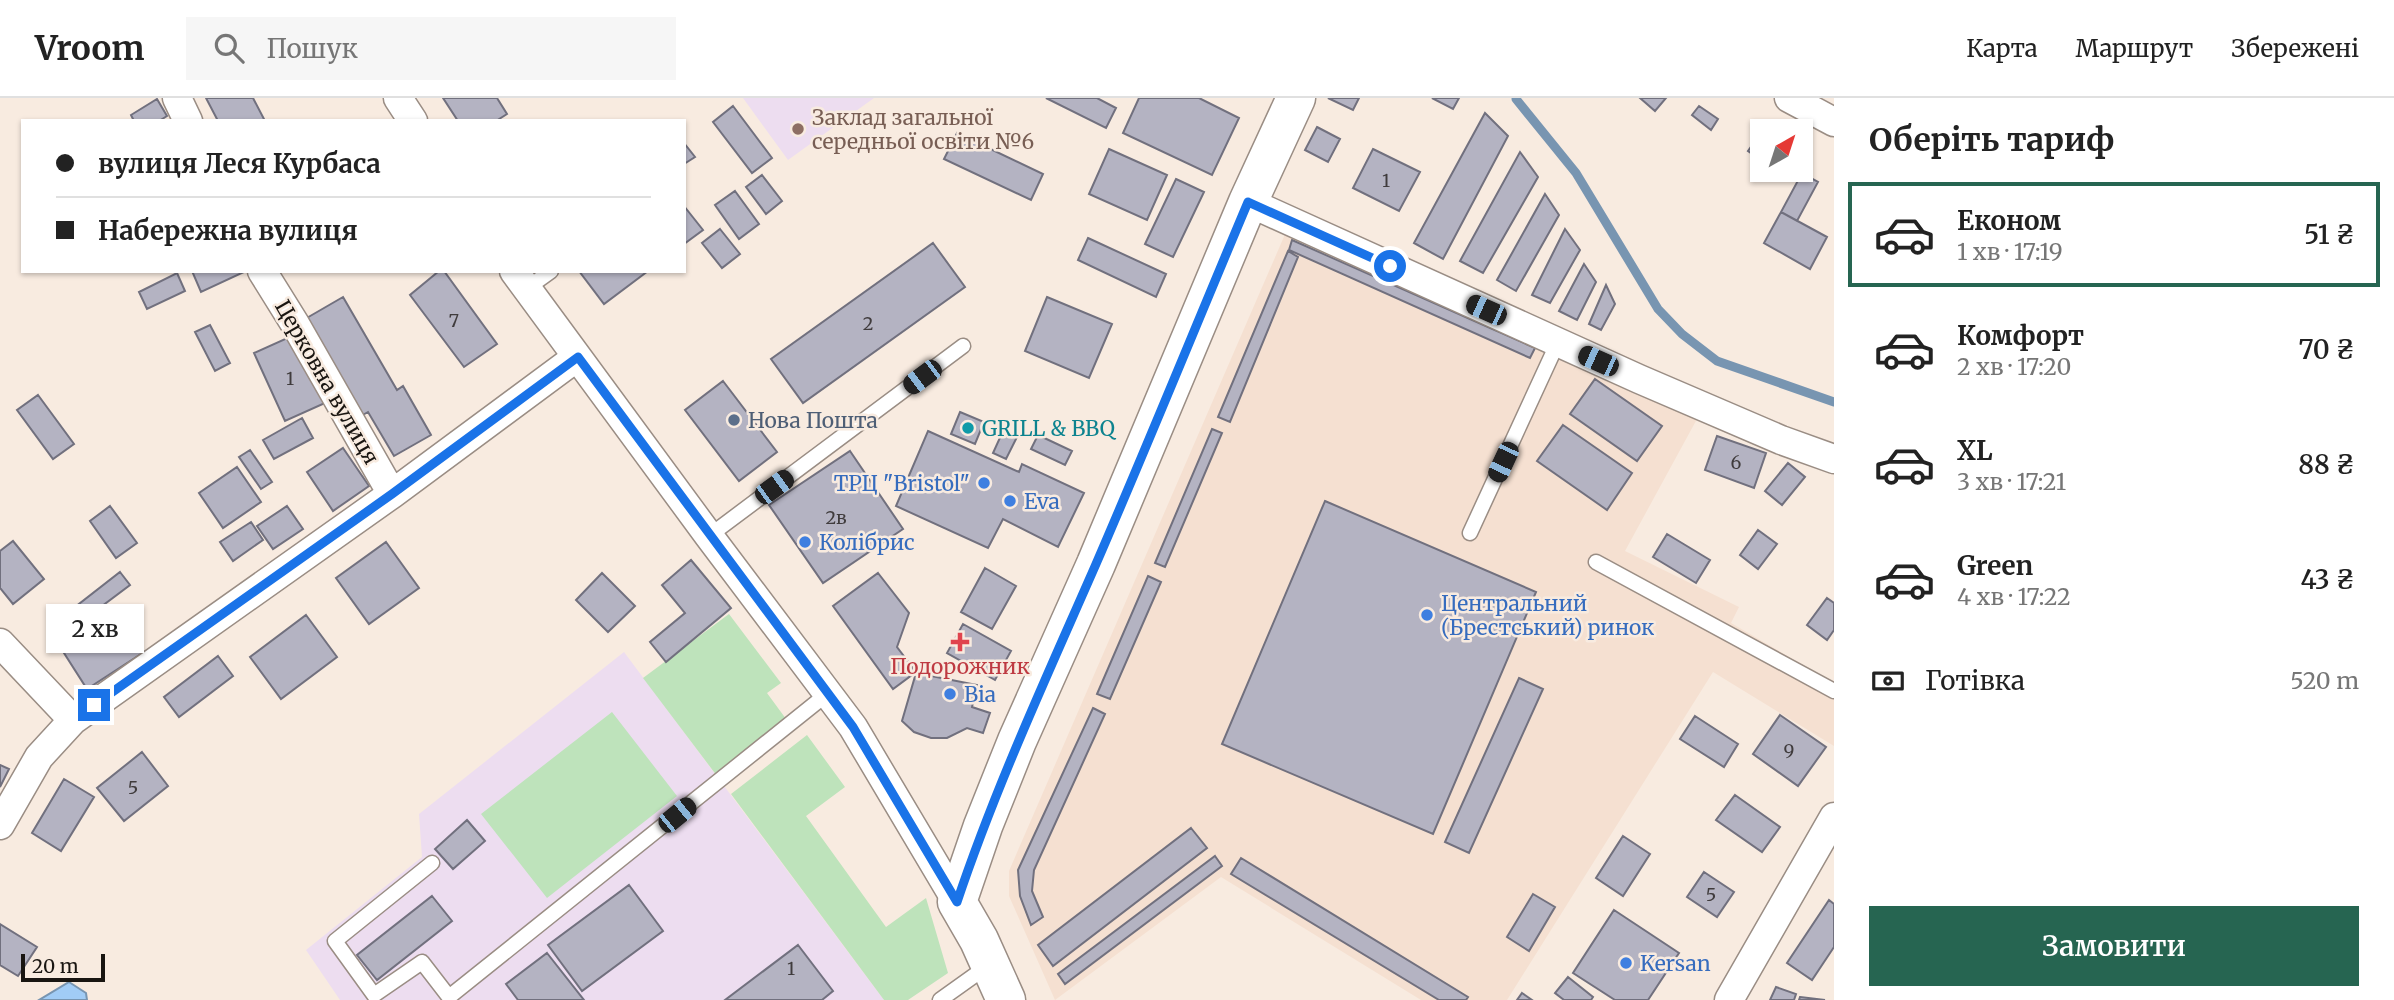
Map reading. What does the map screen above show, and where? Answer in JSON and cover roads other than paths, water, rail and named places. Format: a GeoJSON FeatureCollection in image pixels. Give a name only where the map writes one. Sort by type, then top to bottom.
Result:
{"type":"FeatureCollection","features":[{"type":"Feature","properties":{"kind":"main road"},"geometry":{"type":"LineString","coordinates":[[1006,1000],[979,940],[957,902],[983,826],[1017,741],[1096,564],[1248,202],[1296,98]]}},
{"type":"Feature","properties":{"kind":"street"},"geometry":{"type":"LineString","coordinates":[[177,98],[187,119]]}},
{"type":"Feature","properties":{"kind":"street"},"geometry":{"type":"LineString","coordinates":[[398,98],[412,119]]}},
{"type":"Feature","properties":{"kind":"street"},"geometry":{"type":"LineString","coordinates":[[1789,98],[1834,122]]}},
{"type":"Feature","properties":{"kind":"street"},"geometry":{"type":"LineString","coordinates":[[1248,202],[1757,430],[1834,459]]}},
{"type":"Feature","properties":{"kind":"street","name":"Церковна вулиця"},"geometry":{"type":"LineString","coordinates":[[263,273],[392,494]]}},
{"type":"Feature","properties":{"kind":"street"},"geometry":{"type":"LineString","coordinates":[[520,280],[853,727],[957,902]]}},
{"type":"Feature","properties":{"kind":"street"},"geometry":{"type":"LineString","coordinates":[[0,825],[39,757],[73,720],[392,494],[578,357]]}},
{"type":"Feature","properties":{"kind":"street"},"geometry":{"type":"LineString","coordinates":[[0,643],[73,720]]}},
{"type":"Feature","properties":{"kind":"street"},"geometry":{"type":"LineString","coordinates":[[1729,1000],[1834,817]]}},
{"type":"Feature","properties":{"kind":"lane"},"geometry":{"type":"LineString","coordinates":[[520,280],[544,273]]}},
{"type":"Feature","properties":{"kind":"lane"},"geometry":{"type":"LineString","coordinates":[[1470,533],[1558,342]]}},
{"type":"Feature","properties":{"kind":"lane"},"geometry":{"type":"LineString","coordinates":[[709,536],[963,346]]}},
{"type":"Feature","properties":{"kind":"lane"},"geometry":{"type":"LineString","coordinates":[[1596,562],[1834,691]]}},
{"type":"Feature","properties":{"kind":"lane"},"geometry":{"type":"LineString","coordinates":[[432,863],[335,941],[374,995],[422,962],[449,997],[828,694]]}},
{"type":"Feature","properties":{"kind":"lane"},"geometry":{"type":"LineString","coordinates":[[940,1000],[990,964]]}},
{"type":"Feature","properties":{"kind":"water"},"geometry":{"type":"Polygon","coordinates":[[[69,982],[86,993],[87,1000],[39,1000],[69,982]]]}},
{"type":"Feature","properties":{"kind":"waterway"},"geometry":{"type":"LineString","coordinates":[[1516,99],[1576,173],[1658,309],[1682,334],[1717,361],[1834,402]]}},
{"type":"Feature","properties":{"kind":"place","name":"Заклад загальної середньої освіти №6"},"geometry":{"type":"Point","coordinates":[798,129]}},
{"type":"Feature","properties":{"kind":"place","name":"Нова Пошта"},"geometry":{"type":"Point","coordinates":[734,420]}},
{"type":"Feature","properties":{"kind":"place","name":"GRILL & BBQ"},"geometry":{"type":"Point","coordinates":[968,428]}},
{"type":"Feature","properties":{"kind":"place","name":"ТРЦ \"Bristol\""},"geometry":{"type":"Point","coordinates":[984,483]}},
{"type":"Feature","properties":{"kind":"place","name":"Eva"},"geometry":{"type":"Point","coordinates":[1010,501]}},
{"type":"Feature","properties":{"kind":"place","name":"Колібрис"},"geometry":{"type":"Point","coordinates":[805,542]}},
{"type":"Feature","properties":{"kind":"place","name":"Центральний (Брестський) ринок"},"geometry":{"type":"Point","coordinates":[1427,615]}},
{"type":"Feature","properties":{"kind":"place","name":"Подорожник"},"geometry":{"type":"Point","coordinates":[960,642]}},
{"type":"Feature","properties":{"kind":"place","name":"Віа"},"geometry":{"type":"Point","coordinates":[950,694]}},
{"type":"Feature","properties":{"kind":"place","name":"Kersan"},"geometry":{"type":"Point","coordinates":[1626,963]}}]}
